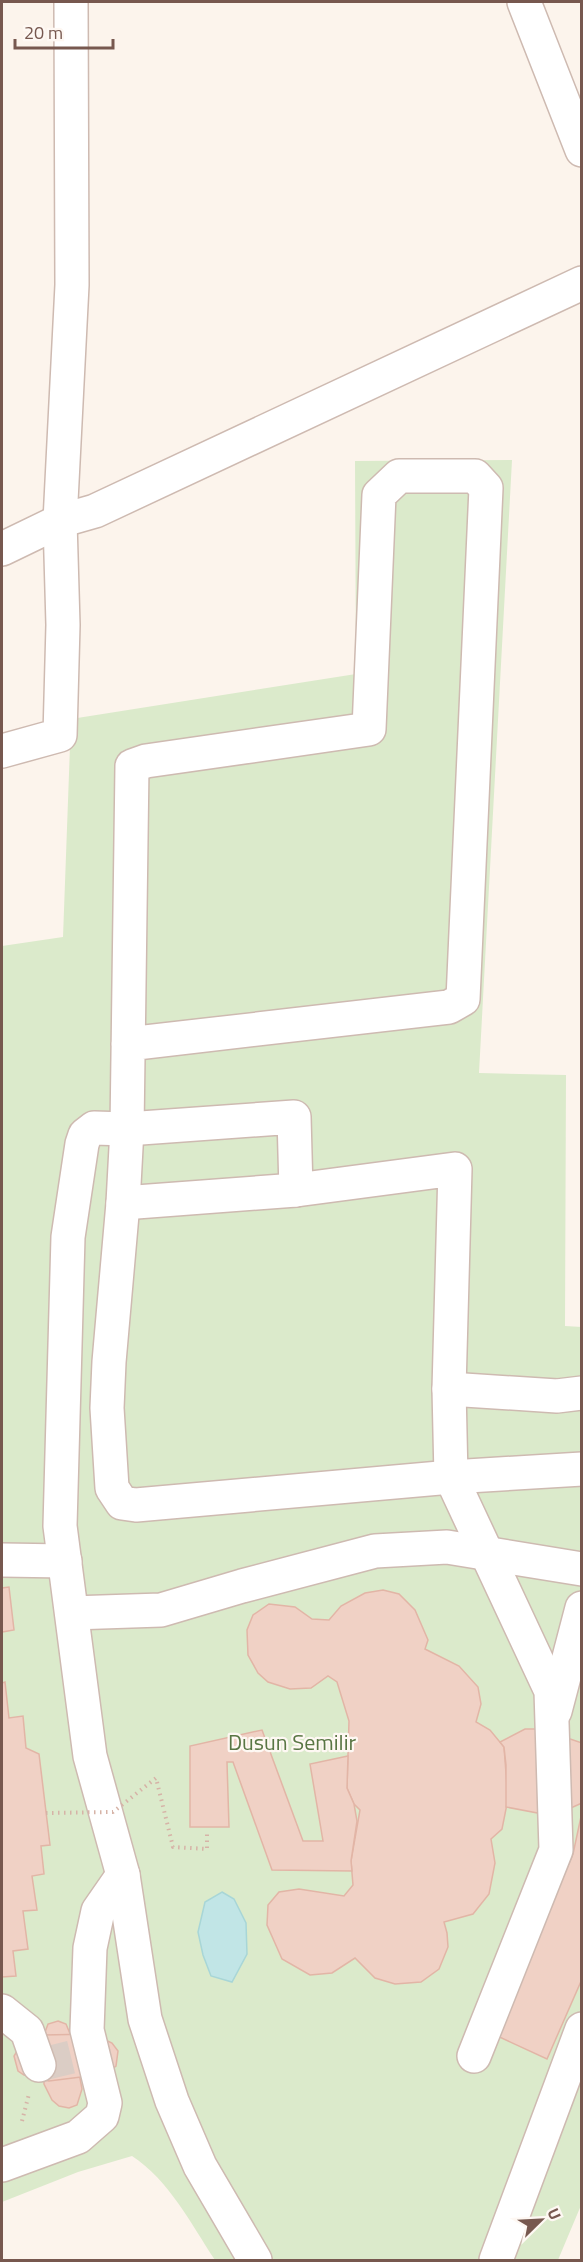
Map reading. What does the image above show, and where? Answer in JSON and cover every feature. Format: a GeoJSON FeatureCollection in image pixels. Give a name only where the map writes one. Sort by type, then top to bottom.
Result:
{"type":"FeatureCollection","features":[{"type":"Feature","properties":{"kind":"street"},"geometry":{"type":"LineString","coordinates":[[2,751],[60,735],[63,625],[60,522],[72,285],[71,2]]}},
{"type":"Feature","properties":{"kind":"street"},"geometry":{"type":"LineString","coordinates":[[524,2],[582,150]]}},
{"type":"Feature","properties":{"kind":"street"},"geometry":{"type":"LineString","coordinates":[[2,549],[60,522],[95,511],[582,283]]}},
{"type":"Feature","properties":{"kind":"street"},"geometry":{"type":"LineString","coordinates":[[128,1044],[449,1007],[463,999],[486,488],[475,476],[399,476],[379,495],[369,729],[146,760],[132,766],[128,1044],[127,1129],[107,1408],[112,1488],[122,1503],[136,1505],[451,1477],[582,1468]]}},
{"type":"Feature","properties":{"kind":"street"},"geometry":{"type":"LineString","coordinates":[[255,2260],[200,2166],[172,2102],[145,2019],[123,1875],[90,1756],[60,1526],[68,1237],[85,1135],[94,1128],[127,1129],[294,1117],[296,1190]]}},
{"type":"Feature","properties":{"kind":"street"},"geometry":{"type":"LineString","coordinates":[[123,1203],[296,1190],[455,1169],[449,1389],[451,1477],[551,1691],[556,1850],[474,2056]]}},
{"type":"Feature","properties":{"kind":"street"},"geometry":{"type":"LineString","coordinates":[[449,1389],[557,1396],[582,1393]]}},
{"type":"Feature","properties":{"kind":"street"},"geometry":{"type":"LineString","coordinates":[[72,1613],[161,1610],[375,1551],[447,1547],[582,1569]]}},
{"type":"Feature","properties":{"kind":"street"},"geometry":{"type":"LineString","coordinates":[[2,1560],[65,1561]]}},
{"type":"Feature","properties":{"kind":"street"},"geometry":{"type":"LineString","coordinates":[[552,1721],[582,1608]]}},
{"type":"Feature","properties":{"kind":"street"},"geometry":{"type":"LineString","coordinates":[[2,2164],[78,2137],[102,2116],[105,2103],[87,2030],[90,1948],[98,1911],[123,1875]]}},
{"type":"Feature","properties":{"kind":"street"},"geometry":{"type":"LineString","coordinates":[[2,2011],[27,2031],[39,2065]]}},
{"type":"Feature","properties":{"kind":"street"},"geometry":{"type":"LineString","coordinates":[[496,2260],[582,2029]]}},
{"type":"Feature","properties":{"kind":"path"},"geometry":{"type":"LineString","coordinates":[[46,1813],[113,1812],[156,1779],[173,1847],[207,1849],[207,1831]]}},
{"type":"Feature","properties":{"kind":"path"},"geometry":{"type":"LineString","coordinates":[[12,2125],[23,2121],[29,2091],[39,2065]]}},
{"type":"Feature","properties":{"kind":"green space","name":"Dusun Semilir"},"geometry":{"type":"Polygon","coordinates":[[[512,460],[479,1073],[566,1075],[565,1326],[582,1327],[582,2203],[558,2260],[215,2260],[168,2190],[157,2177],[132,2156],[78,2172],[2,2202],[2,946],[63,937],[71,719],[356,674],[355,461],[512,460]]]}},
{"type":"Feature","properties":{"kind":"water"},"geometry":{"type":"Polygon","coordinates":[[[222,1892],[234,1899],[246,1923],[247,1954],[232,1982],[211,1976],[198,1932],[205,1902],[222,1892]]]}},
{"type":"Feature","properties":{"kind":"building"},"geometry":{"type":"Polygon","coordinates":[[[9,1587],[14,1630],[2,1632],[2,1588],[9,1587]]]}},
{"type":"Feature","properties":{"kind":"building"},"geometry":{"type":"Polygon","coordinates":[[[383,1590],[399,1594],[415,1610],[428,1640],[425,1649],[459,1666],[478,1687],[481,1704],[476,1722],[490,1730],[504,1747],[508,1799],[502,1829],[491,1839],[495,1863],[489,1894],[473,1914],[444,1922],[448,1947],[439,1969],[421,1982],[395,1984],[375,1978],[355,1958],[332,1973],[310,1975],[282,1959],[267,1925],[268,1905],[279,1892],[299,1889],[344,1896],[353,1885],[351,1861],[360,1810],[354,1804],[347,1788],[349,1721],[337,1682],[328,1676],[311,1688],[290,1689],[268,1682],[258,1673],[248,1655],[247,1630],[253,1615],[269,1604],[295,1607],[312,1619],[329,1620],[341,1606],[365,1593],[383,1590]]]}},
{"type":"Feature","properties":{"kind":"building"},"geometry":{"type":"Polygon","coordinates":[[[5,1682],[9,1718],[23,1716],[26,1748],[39,1754],[50,1845],[41,1846],[44,1874],[32,1876],[37,1910],[23,1911],[28,1949],[13,1951],[16,1976],[2,1977],[2,1683],[5,1682]]]}},
{"type":"Feature","properties":{"kind":"building"},"geometry":{"type":"Polygon","coordinates":[[[525,1729],[541,1729],[582,1743],[582,1803],[553,1816],[506,1807],[506,1765],[504,1747],[500,1742],[525,1729]]]}},
{"type":"Feature","properties":{"kind":"building"},"geometry":{"type":"Polygon","coordinates":[[[262,1730],[303,1841],[323,1841],[310,1764],[348,1756],[347,1788],[354,1804],[357,1821],[351,1861],[352,1871],[272,1870],[233,1762],[227,1762],[229,1827],[190,1827],[190,1746],[262,1730]]]}},
{"type":"Feature","properties":{"kind":"building"},"geometry":{"type":"Polygon","coordinates":[[[582,1812],[582,1979],[547,2059],[495,2035],[573,1854],[582,1812]]]}},
{"type":"Feature","properties":{"kind":"building"},"geometry":{"type":"Polygon","coordinates":[[[58,2021],[66,2024],[73,2041],[82,2089],[77,2105],[69,2108],[59,2106],[52,2100],[44,2084],[44,2035],[48,2024],[58,2021]]]}},
{"type":"Feature","properties":{"kind":"building"},"geometry":{"type":"Polygon","coordinates":[[[93,2034],[112,2043],[118,2051],[116,2066],[105,2074],[49,2081],[24,2075],[18,2071],[14,2056],[20,2046],[44,2035],[93,2034]]]}},
{"type":"Feature","properties":{"kind":"tunnel"},"geometry":{"type":"LineString","coordinates":[[39,2065],[92,2052]]}}]}
